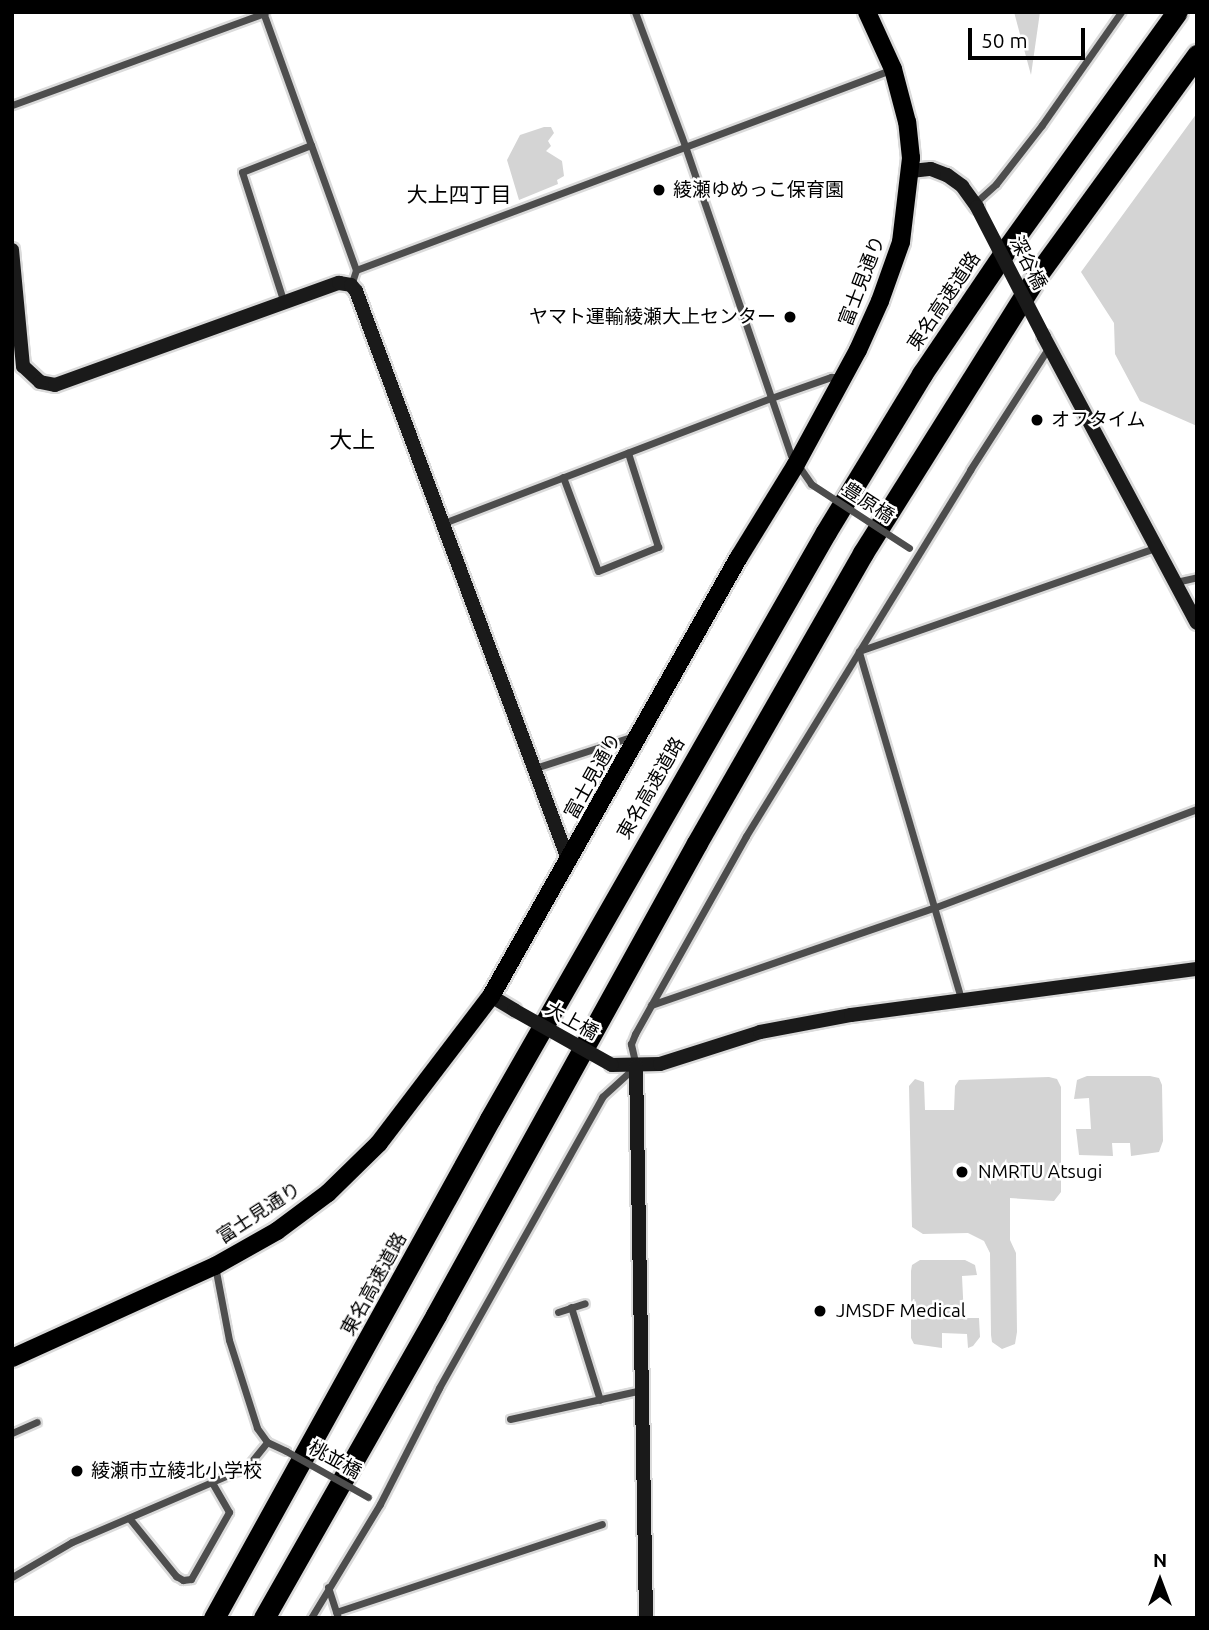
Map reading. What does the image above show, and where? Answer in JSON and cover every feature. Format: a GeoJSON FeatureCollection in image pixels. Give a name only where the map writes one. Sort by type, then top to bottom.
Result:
{"type":"FeatureCollection","features":[{"type":"Feature","properties":{"kind":"highway","name":"東名高速道路"},"geometry":{"type":"LineString","coordinates":[[214,1618],[496,1107],[826,532],[930,363],[1177,12]]}},
{"type":"Feature","properties":{"kind":"highway"},"geometry":{"type":"LineString","coordinates":[[264,1618],[436,1315],[697,843],[863,553],[1038,274],[1197,55]]}},
{"type":"Feature","properties":{"kind":"main road","name":"富士見通り"},"geometry":{"type":"LineString","coordinates":[[12,1358],[215,1266],[277,1231],[328,1193],[370,1152],[445,1060],[491,996],[569,862],[739,556],[795,466],[880,301],[901,242],[911,171],[907,122],[893,69],[867,12]]}},
{"type":"Feature","properties":{"kind":"street"},"geometry":{"type":"LineString","coordinates":[[635,12],[685,146],[795,466]]}},
{"type":"Feature","properties":{"kind":"street"},"geometry":{"type":"LineString","coordinates":[[976,205],[1042,125],[1121,12]]}},
{"type":"Feature","properties":{"kind":"street"},"geometry":{"type":"LineString","coordinates":[[12,105],[265,13],[356,270],[351,285]]}},
{"type":"Feature","properties":{"kind":"street"},"geometry":{"type":"LineString","coordinates":[[356,270],[893,69]]}},
{"type":"Feature","properties":{"kind":"street"},"geometry":{"type":"LineString","coordinates":[[284,303],[242,172],[311,145]]}},
{"type":"Feature","properties":{"kind":"street","name":"深谷橋"},"geometry":{"type":"LineString","coordinates":[[911,171],[939,171],[962,186],[976,205],[1197,623]]}},
{"type":"Feature","properties":{"kind":"street"},"geometry":{"type":"LineString","coordinates":[[12,250],[23,366],[40,382],[55,385],[339,283],[351,285],[356,291],[569,862]]}},
{"type":"Feature","properties":{"kind":"street"},"geometry":{"type":"LineString","coordinates":[[646,1618],[636,1066],[631,1044],[746,836],[1047,342]]}},
{"type":"Feature","properties":{"kind":"street"},"geometry":{"type":"LineString","coordinates":[[441,524],[771,398],[831,377],[843,377]]}},
{"type":"Feature","properties":{"kind":"street"},"geometry":{"type":"LineString","coordinates":[[564,477],[598,571],[658,547],[628,453]]}},
{"type":"Feature","properties":{"kind":"street","name":"豊原橋"},"geometry":{"type":"LineString","coordinates":[[795,466],[811,484],[919,552]]}},
{"type":"Feature","properties":{"kind":"street"},"geometry":{"type":"LineString","coordinates":[[859,652],[1157,547]]}},
{"type":"Feature","properties":{"kind":"street"},"geometry":{"type":"LineString","coordinates":[[1175,582],[1197,578]]}},
{"type":"Feature","properties":{"kind":"street"},"geometry":{"type":"LineString","coordinates":[[859,652],[961,999]]}},
{"type":"Feature","properties":{"kind":"street"},"geometry":{"type":"LineString","coordinates":[[535,768],[641,734]]}},
{"type":"Feature","properties":{"kind":"street"},"geometry":{"type":"LineString","coordinates":[[651,1005],[936,907],[1197,809]]}},
{"type":"Feature","properties":{"kind":"street"},"geometry":{"type":"LineString","coordinates":[[312,1618],[328,1587],[380,1504],[439,1388],[601,1097],[636,1066],[660,1064],[760,1032],[961,999],[1197,969]]}},
{"type":"Feature","properties":{"kind":"street","name":"大上橋"},"geometry":{"type":"LineString","coordinates":[[491,996],[612,1065],[636,1066]]}},
{"type":"Feature","properties":{"kind":"street"},"geometry":{"type":"LineString","coordinates":[[12,1577],[72,1542],[247,1467],[267,1442],[257,1428],[237,1367],[215,1266]]}},
{"type":"Feature","properties":{"kind":"street"},"geometry":{"type":"LineString","coordinates":[[558,1312],[584,1303]]}},
{"type":"Feature","properties":{"kind":"street"},"geometry":{"type":"LineString","coordinates":[[571,1307],[600,1400]]}},
{"type":"Feature","properties":{"kind":"street"},"geometry":{"type":"LineString","coordinates":[[510,1419],[643,1389]]}},
{"type":"Feature","properties":{"kind":"street"},"geometry":{"type":"LineString","coordinates":[[12,1433],[37,1422]]}},
{"type":"Feature","properties":{"kind":"street","name":"桃並橋"},"geometry":{"type":"LineString","coordinates":[[267,1442],[380,1504]]}},
{"type":"Feature","properties":{"kind":"street"},"geometry":{"type":"LineString","coordinates":[[129,1518],[176,1576],[183,1580],[191,1578],[229,1512],[212,1483]]}},
{"type":"Feature","properties":{"kind":"street"},"geometry":{"type":"LineString","coordinates":[[328,1587],[337,1615],[509,1553],[602,1524]]}},
{"type":"Feature","properties":{"kind":"shaded area"},"geometry":{"type":"Polygon","coordinates":[[[1014,12],[1040,12],[1031,75],[1014,12]]]}},
{"type":"Feature","properties":{"kind":"shaded area"},"geometry":{"type":"Polygon","coordinates":[[[1197,113],[1197,426],[1140,401],[1115,354],[1114,323],[1081,272],[1197,113]]]}},
{"type":"Feature","properties":{"kind":"shaded area"},"geometry":{"type":"Polygon","coordinates":[[[551,127],[554,133],[548,141],[551,146],[546,151],[562,161],[564,176],[557,180],[558,184],[519,200],[507,160],[520,135],[551,127]]]}},
{"type":"Feature","properties":{"kind":"shaded area"},"geometry":{"type":"Polygon","coordinates":[[[1087,1076],[1159,1078],[1162,1085],[1163,1141],[1159,1152],[1131,1156],[1130,1143],[1112,1143],[1113,1156],[1079,1155],[1076,1129],[1091,1129],[1089,1098],[1074,1099],[1077,1080],[1087,1076]]]}},
{"type":"Feature","properties":{"kind":"shaded area"},"geometry":{"type":"Polygon","coordinates":[[[915,1079],[924,1082],[925,1110],[954,1110],[955,1086],[959,1080],[1057,1079],[1061,1087],[1061,1192],[1054,1201],[1010,1198],[1010,1240],[1016,1253],[1017,1332],[1015,1344],[1002,1349],[992,1342],[990,1253],[984,1241],[968,1233],[923,1234],[912,1227],[909,1086],[915,1079]]]}},
{"type":"Feature","properties":{"kind":"shaded area"},"geometry":{"type":"Polygon","coordinates":[[[920,1260],[965,1260],[975,1265],[977,1275],[962,1276],[964,1318],[979,1318],[980,1337],[973,1346],[968,1348],[967,1334],[942,1333],[942,1348],[914,1344],[911,1338],[911,1271],[912,1265],[920,1260]]]}},
{"type":"Feature","properties":{"kind":"place","name":"綾瀬ゆめっこ保育園"},"geometry":{"type":"Point","coordinates":[659,190]}},
{"type":"Feature","properties":{"kind":"place","name":"ヤマト運輸綾瀬大上センター"},"geometry":{"type":"Point","coordinates":[790,317]}},
{"type":"Feature","properties":{"kind":"place","name":"オフタイム"},"geometry":{"type":"Point","coordinates":[1037,420]}},
{"type":"Feature","properties":{"kind":"place","name":"NMRTU Atsugi"},"geometry":{"type":"Point","coordinates":[962,1172]}},
{"type":"Feature","properties":{"kind":"place","name":"JMSDF Medical"},"geometry":{"type":"Point","coordinates":[820,1311]}},
{"type":"Feature","properties":{"kind":"place","name":"綾瀬市立綾北小学校"},"geometry":{"type":"Point","coordinates":[77,1471]}},
{"type":"Feature","properties":{"kind":"district","name":"大上四丁目"},"geometry":{"type":"Point","coordinates":[459,194]}},
{"type":"Feature","properties":{"kind":"district","name":"大上"},"geometry":{"type":"Point","coordinates":[352,440]}}]}
